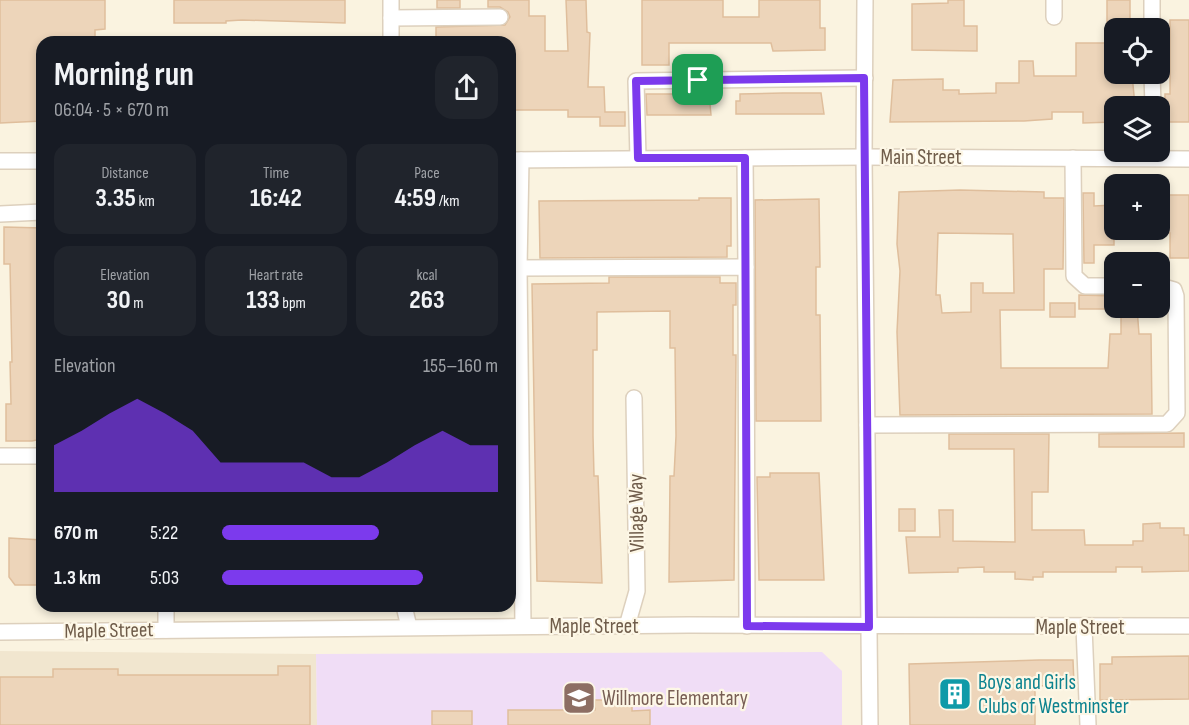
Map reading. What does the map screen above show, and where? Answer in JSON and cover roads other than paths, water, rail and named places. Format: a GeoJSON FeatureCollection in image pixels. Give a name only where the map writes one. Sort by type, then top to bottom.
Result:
{"type":"FeatureCollection","features":[{"type":"Feature","properties":{"kind":"street"},"geometry":{"type":"LineString","coordinates":[[391,0],[391,36]]}},
{"type":"Feature","properties":{"kind":"street"},"geometry":{"type":"LineString","coordinates":[[865,0],[864,157],[870,725]]}},
{"type":"Feature","properties":{"kind":"street"},"geometry":{"type":"LineString","coordinates":[[1054,0],[1054,17]]}},
{"type":"Feature","properties":{"kind":"street"},"geometry":{"type":"LineString","coordinates":[[1152,0],[1152,18]]}},
{"type":"Feature","properties":{"kind":"street"},"geometry":{"type":"LineString","coordinates":[[391,18],[500,17]]}},
{"type":"Feature","properties":{"kind":"street"},"geometry":{"type":"LineString","coordinates":[[638,158],[636,81],[864,78]]}},
{"type":"Feature","properties":{"kind":"street","name":"Main Street"},"geometry":{"type":"LineString","coordinates":[[516,160],[1104,157]]}},
{"type":"Feature","properties":{"kind":"street","name":"Main Street"},"geometry":{"type":"LineString","coordinates":[[1170,157],[1189,159]]}},
{"type":"Feature","properties":{"kind":"street"},"geometry":{"type":"LineString","coordinates":[[745,158],[747,626]]}},
{"type":"Feature","properties":{"kind":"street"},"geometry":{"type":"LineString","coordinates":[[1073,158],[1074,276],[1085,286],[1104,286]]}},
{"type":"Feature","properties":{"kind":"street"},"geometry":{"type":"LineString","coordinates":[[0,161],[36,161]]}},
{"type":"Feature","properties":{"kind":"street"},"geometry":{"type":"LineString","coordinates":[[516,187],[523,626]]}},
{"type":"Feature","properties":{"kind":"street"},"geometry":{"type":"LineString","coordinates":[[0,214],[36,212]]}},
{"type":"Feature","properties":{"kind":"street"},"geometry":{"type":"LineString","coordinates":[[519,268],[746,267]]}},
{"type":"Feature","properties":{"kind":"street"},"geometry":{"type":"LineString","coordinates":[[867,425],[1167,424],[1177,413],[1176,296],[1174,290],[1170,289]]}},
{"type":"Feature","properties":{"kind":"street","name":"Village Way"},"geometry":{"type":"LineString","coordinates":[[627,626],[637,591],[634,398]]}},
{"type":"Feature","properties":{"kind":"street"},"geometry":{"type":"LineString","coordinates":[[0,456],[36,456]]}},
{"type":"Feature","properties":{"kind":"street"},"geometry":{"type":"LineString","coordinates":[[166,612],[166,630]]}},
{"type":"Feature","properties":{"kind":"street"},"geometry":{"type":"LineString","coordinates":[[405,612],[409,627]]}},
{"type":"Feature","properties":{"kind":"street","name":"Maple Street"},"geometry":{"type":"LineString","coordinates":[[0,632],[523,626],[1189,626]]}},
{"type":"Feature","properties":{"kind":"street"},"geometry":{"type":"LineString","coordinates":[[1083,627],[1088,725]]}},
{"type":"Feature","properties":{"kind":"place","name":"Boys and Girls Clubs of Westminster"},"geometry":{"type":"Point","coordinates":[955,694]}},
{"type":"Feature","properties":{"kind":"place","name":"Willmore Elementary"},"geometry":{"type":"Point","coordinates":[579,698]}}]}
